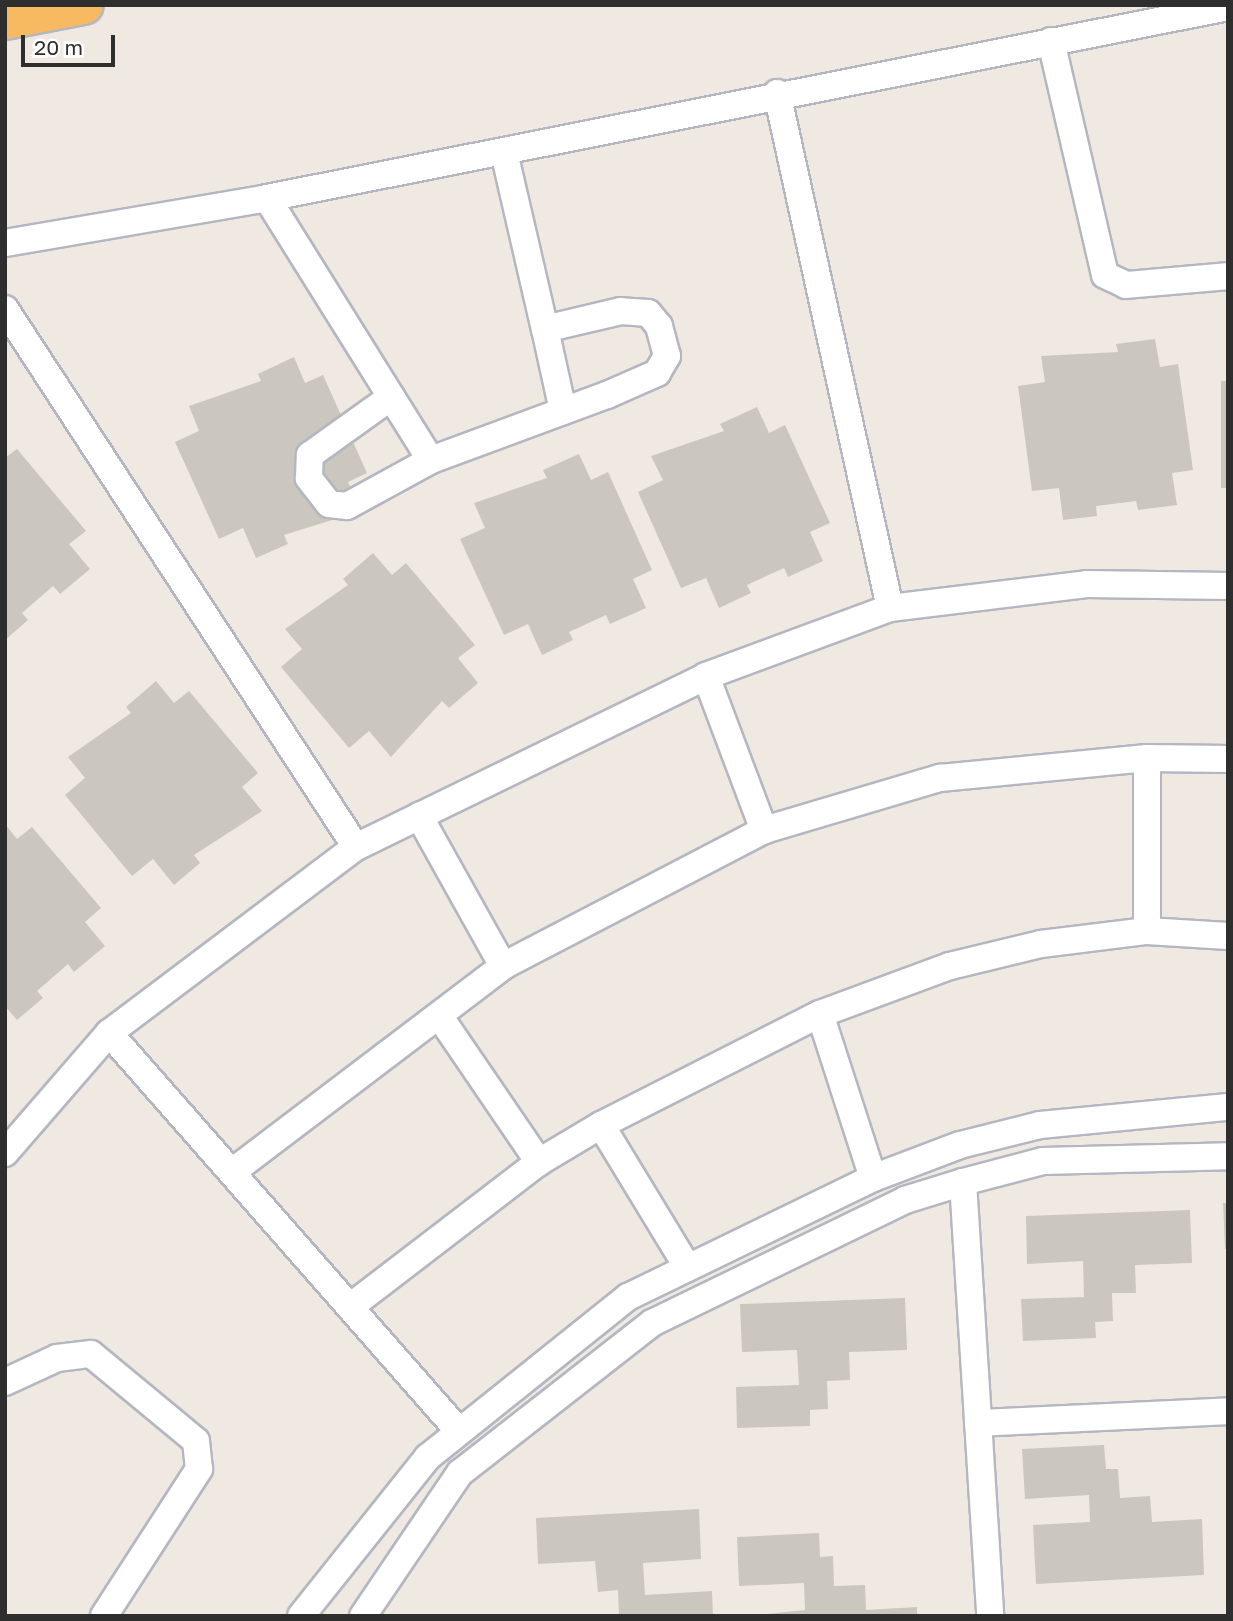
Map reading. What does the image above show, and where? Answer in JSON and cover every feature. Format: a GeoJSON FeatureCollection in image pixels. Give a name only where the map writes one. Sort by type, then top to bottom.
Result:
{"type":"FeatureCollection","features":[{"type":"Feature","properties":{"kind":"highway"},"geometry":{"type":"LineString","coordinates":[[5,20],[84,5]]}},
{"type":"Feature","properties":{"kind":"street"},"geometry":{"type":"LineString","coordinates":[[5,243],[267,198],[504,152],[778,93],[1228,8]]}},
{"type":"Feature","properties":{"kind":"street"},"geometry":{"type":"LineString","coordinates":[[1051,41],[1105,275],[1126,285],[1228,276]]}},
{"type":"Feature","properties":{"kind":"street"},"geometry":{"type":"LineString","coordinates":[[778,93],[890,608]]}},
{"type":"Feature","properties":{"kind":"street"},"geometry":{"type":"LineString","coordinates":[[504,152],[562,411]]}},
{"type":"Feature","properties":{"kind":"street"},"geometry":{"type":"LineString","coordinates":[[267,198],[431,460]]}},
{"type":"Feature","properties":{"kind":"street"},"geometry":{"type":"LineString","coordinates":[[5,309],[356,847]]}},
{"type":"Feature","properties":{"kind":"street"},"geometry":{"type":"LineString","coordinates":[[391,397],[310,455],[309,478],[319,495],[329,504],[347,506],[431,460],[657,373],[667,356],[659,326],[642,310],[545,329]]}},
{"type":"Feature","properties":{"kind":"street"},"geometry":{"type":"LineString","coordinates":[[5,1153],[109,1033],[356,847],[706,676],[890,608],[1087,584],[1228,586]]}},
{"type":"Feature","properties":{"kind":"street"},"geometry":{"type":"LineString","coordinates":[[706,676],[764,830]]}},
{"type":"Feature","properties":{"kind":"street"},"geometry":{"type":"LineString","coordinates":[[1147,758],[1147,930]]}},
{"type":"Feature","properties":{"kind":"street"},"geometry":{"type":"LineString","coordinates":[[232,1172],[440,1017],[503,965],[764,830],[940,778],[1147,758],[1228,759]]}},
{"type":"Feature","properties":{"kind":"street"},"geometry":{"type":"LineString","coordinates":[[419,816],[503,965]]}},
{"type":"Feature","properties":{"kind":"street"},"geometry":{"type":"LineString","coordinates":[[350,1307],[539,1162],[601,1125],[820,1014],[950,966],[1041,944],[1147,930],[1228,936]]}},
{"type":"Feature","properties":{"kind":"street"},"geometry":{"type":"LineString","coordinates":[[820,1014],[873,1178]]}},
{"type":"Feature","properties":{"kind":"street"},"geometry":{"type":"LineString","coordinates":[[440,1017],[539,1162]]}},
{"type":"Feature","properties":{"kind":"street"},"geometry":{"type":"LineString","coordinates":[[109,1033],[457,1429]]}},
{"type":"Feature","properties":{"kind":"street"},"geometry":{"type":"LineString","coordinates":[[301,1616],[428,1457],[457,1429],[628,1297],[873,1178],[960,1145],[1040,1125],[1228,1107]]}},
{"type":"Feature","properties":{"kind":"street"},"geometry":{"type":"LineString","coordinates":[[601,1125],[688,1268]]}},
{"type":"Feature","properties":{"kind":"street"},"geometry":{"type":"LineString","coordinates":[[362,1616],[460,1473],[652,1324],[905,1200],[962,1182],[1043,1161],[1228,1156]]}},
{"type":"Feature","properties":{"kind":"street"},"geometry":{"type":"LineString","coordinates":[[962,1182],[990,1616]]}},
{"type":"Feature","properties":{"kind":"street"},"geometry":{"type":"LineString","coordinates":[[5,1382],[57,1358],[91,1354],[196,1441],[199,1469],[104,1616]]}},
{"type":"Feature","properties":{"kind":"street"},"geometry":{"type":"LineString","coordinates":[[978,1423],[1228,1411]]}},
{"type":"Feature","properties":{"kind":"building"},"geometry":{"type":"Polygon","coordinates":[[[1155,339],[1160,367],[1178,364],[1193,470],[1172,473],[1177,505],[1138,510],[1136,501],[1096,506],[1097,516],[1063,520],[1059,488],[1032,491],[1018,386],[1045,382],[1041,356],[1118,352],[1116,344],[1155,339]]]}},
{"type":"Feature","properties":{"kind":"building"},"geometry":{"type":"Polygon","coordinates":[[[294,357],[305,383],[323,375],[367,473],[348,482],[361,511],[284,535],[288,544],[256,558],[243,528],[219,539],[175,442],[199,431],[189,406],[261,381],[258,374],[294,357]]]}},
{"type":"Feature","properties":{"kind":"building"},"geometry":{"type":"Polygon","coordinates":[[[1221,381],[1228,381],[1228,488],[1221,488],[1221,381]]]}},
{"type":"Feature","properties":{"kind":"building"},"geometry":{"type":"Polygon","coordinates":[[[757,407],[769,433],[785,425],[830,523],[810,532],[823,561],[788,577],[784,568],[747,585],[751,593],[719,608],[706,578],[681,588],[638,492],[663,480],[651,456],[724,431],[720,424],[757,407]]]}},
{"type":"Feature","properties":{"kind":"building"},"geometry":{"type":"Polygon","coordinates":[[[17,449],[86,531],[69,544],[90,569],[60,594],[53,586],[22,613],[28,620],[5,640],[5,458],[17,449]]]}},
{"type":"Feature","properties":{"kind":"building"},"geometry":{"type":"Polygon","coordinates":[[[579,454],[591,480],[608,472],[652,570],[633,579],[646,608],[610,624],[606,615],[569,632],[573,640],[542,655],[528,624],[504,635],[460,539],[485,528],[474,503],[547,478],[543,470],[579,454]]]}},
{"type":"Feature","properties":{"kind":"building"},"geometry":{"type":"Polygon","coordinates":[[[373,553],[392,575],[406,563],[475,645],[458,658],[478,683],[449,708],[442,701],[391,757],[369,731],[349,748],[281,667],[302,649],[285,629],[348,585],[343,579],[373,553]]]}},
{"type":"Feature","properties":{"kind":"building"},"geometry":{"type":"Polygon","coordinates":[[[156,681],[174,703],[189,691],[258,773],[242,787],[262,811],[194,855],[200,863],[174,885],[153,859],[132,876],[65,795],[85,778],[68,757],[131,713],[126,707],[156,681]]]}},
{"type":"Feature","properties":{"kind":"building"},"geometry":{"type":"Polygon","coordinates":[[[5,824],[17,839],[32,827],[101,908],[85,922],[105,946],[74,972],[68,964],[37,991],[43,998],[17,1020],[5,1006],[5,824]]]}},
{"type":"Feature","properties":{"kind":"building"},"geometry":{"type":"Polygon","coordinates":[[[1223,1203],[1228,1203],[1228,1248],[1225,1249],[1223,1203]]]}},
{"type":"Feature","properties":{"kind":"building"},"geometry":{"type":"Polygon","coordinates":[[[1190,1210],[1192,1263],[1135,1265],[1136,1293],[1112,1293],[1113,1321],[1095,1322],[1096,1338],[1023,1341],[1021,1299],[1084,1297],[1083,1261],[1027,1264],[1026,1216],[1190,1210]]]}},
{"type":"Feature","properties":{"kind":"building"},"geometry":{"type":"Polygon","coordinates":[[[905,1298],[907,1350],[849,1352],[850,1380],[827,1381],[828,1409],[810,1410],[810,1426],[737,1428],[736,1387],[799,1385],[797,1350],[742,1352],[740,1304],[905,1298]]]}},
{"type":"Feature","properties":{"kind":"building"},"geometry":{"type":"Polygon","coordinates":[[[1104,1445],[1106,1469],[1118,1469],[1120,1498],[1150,1496],[1152,1522],[1202,1519],[1204,1575],[1036,1584],[1033,1525],[1090,1522],[1089,1495],[1025,1499],[1022,1449],[1104,1445]]]}},
{"type":"Feature","properties":{"kind":"building"},"geometry":{"type":"Polygon","coordinates":[[[699,1509],[701,1559],[643,1563],[645,1595],[712,1591],[713,1616],[619,1616],[618,1590],[598,1592],[595,1561],[538,1564],[536,1518],[699,1509]]]}},
{"type":"Feature","properties":{"kind":"building"},"geometry":{"type":"Polygon","coordinates":[[[819,1533],[820,1557],[833,1556],[834,1586],[865,1585],[866,1610],[917,1607],[917,1616],[749,1616],[805,1610],[804,1583],[739,1586],[737,1537],[819,1533]]]}}]}
